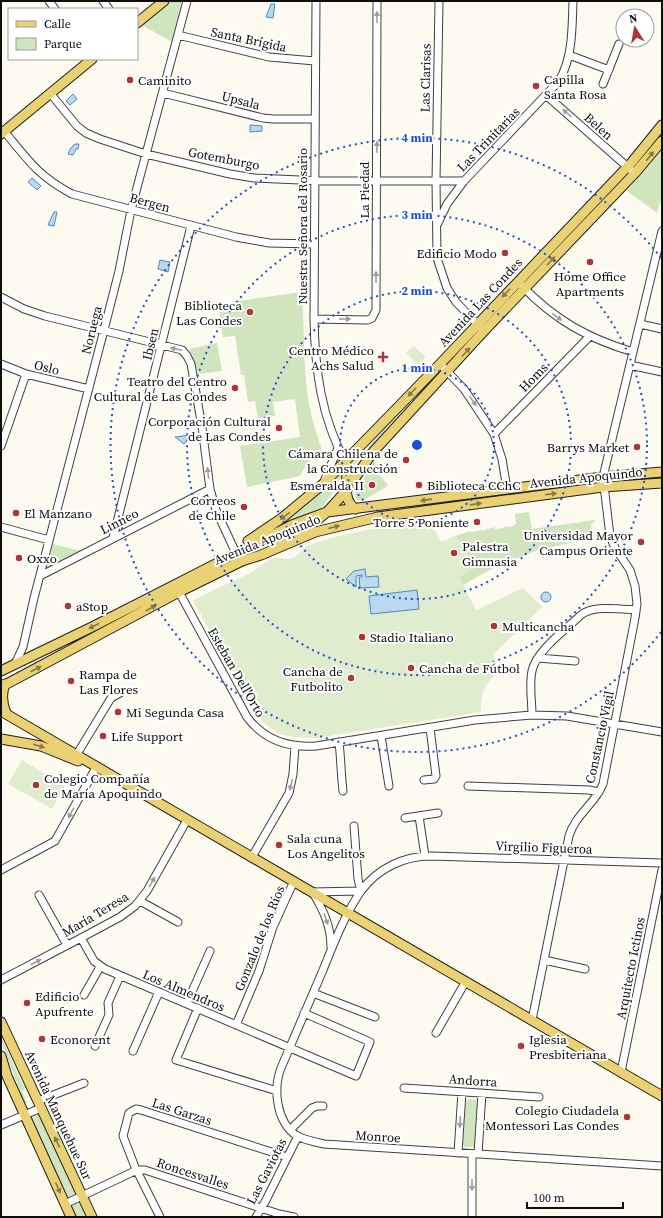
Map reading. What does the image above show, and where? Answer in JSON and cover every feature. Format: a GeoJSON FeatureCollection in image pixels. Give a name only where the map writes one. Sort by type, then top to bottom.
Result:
{"type":"FeatureCollection","features":[{"type":"Feature","properties":{"kind":"main road"},"geometry":{"type":"LineString","coordinates":[[138,22],[164,1]]}},
{"type":"Feature","properties":{"kind":"main road"},"geometry":{"type":"LineString","coordinates":[[3,133],[91,60]]}},
{"type":"Feature","properties":{"kind":"main road","name":"Avenida Las Condes"},"geometry":{"type":"LineString","coordinates":[[215,563],[282,518],[323,484],[628,167],[662,125]]}},
{"type":"Feature","properties":{"kind":"main road","name":"Avenida Las Condes"},"geometry":{"type":"LineString","coordinates":[[242,561],[316,521],[327,512],[346,491],[373,452],[484,331],[635,174],[662,141]]}},
{"type":"Feature","properties":{"kind":"main road"},"geometry":{"type":"LineString","coordinates":[[345,461],[348,470],[346,491],[350,503],[356,509]]}},
{"type":"Feature","properties":{"kind":"main road","name":"Avenida Apoquindo"},"geometry":{"type":"LineString","coordinates":[[1,671],[92,627],[292,525],[327,512],[603,477],[662,472]]}},
{"type":"Feature","properties":{"kind":"main road","name":"Avenida Apoquindo"},"geometry":{"type":"LineString","coordinates":[[3,686],[179,592],[242,561],[261,555],[315,532],[378,517],[603,487],[662,483]]}},
{"type":"Feature","properties":{"kind":"main road"},"geometry":{"type":"LineString","coordinates":[[3,686],[2,699],[4,712],[662,1096]]}},
{"type":"Feature","properties":{"kind":"main road"},"geometry":{"type":"LineString","coordinates":[[1,739],[24,736],[28,730],[28,726]]}},
{"type":"Feature","properties":{"kind":"main road"},"geometry":{"type":"LineString","coordinates":[[1,739],[41,746],[91,766],[96,766]]}},
{"type":"Feature","properties":{"kind":"main road","name":"Avenida Manquehue Sur"},"geometry":{"type":"LineString","coordinates":[[2,1022],[92,1217]]}},
{"type":"Feature","properties":{"kind":"main road"},"geometry":{"type":"LineString","coordinates":[[1,1056],[7,1076]]}},
{"type":"Feature","properties":{"kind":"main road"},"geometry":{"type":"LineString","coordinates":[[1,1066],[7,1076],[71,1217]]}},
{"type":"Feature","properties":{"kind":"street","name":"Noruega"},"geometry":{"type":"LineString","coordinates":[[15,664],[23,647],[49,540],[104,330],[131,210],[187,1]]}},
{"type":"Feature","properties":{"kind":"street","name":"Nuestra Señora del Rosario"},"geometry":{"type":"LineString","coordinates":[[316,1],[314,244],[315,362],[319,387],[327,419],[338,448],[345,461]]}},
{"type":"Feature","properties":{"kind":"street","name":"La Piedad"},"geometry":{"type":"LineString","coordinates":[[314,319],[368,320],[375,315],[376,310],[377,1]]}},
{"type":"Feature","properties":{"kind":"street","name":"Las Clarisas"},"geometry":{"type":"LineString","coordinates":[[439,1],[436,181],[437,258],[447,288],[456,302],[484,331]]}},
{"type":"Feature","properties":{"kind":"street","name":"Las Trinitarias"},"geometry":{"type":"LineString","coordinates":[[436,245],[439,221],[443,210],[453,194],[464,180],[547,96],[564,74],[569,55],[573,1]]}},
{"type":"Feature","properties":{"kind":"street","name":"Santa Brígida"},"geometry":{"type":"LineString","coordinates":[[178,35],[269,57],[315,61]]}},
{"type":"Feature","properties":{"kind":"street"},"geometry":{"type":"LineString","coordinates":[[603,84],[617,48]]}},
{"type":"Feature","properties":{"kind":"street"},"geometry":{"type":"LineString","coordinates":[[569,55],[609,70]]}},
{"type":"Feature","properties":{"kind":"street","name":"Gotemburgo"},"geometry":{"type":"LineString","coordinates":[[50,93],[70,120],[86,133],[116,145],[146,154],[241,176],[315,181],[376,182],[464,180]]}},
{"type":"Feature","properties":{"kind":"street","name":"Upsala"},"geometry":{"type":"LineString","coordinates":[[162,93],[263,118],[315,119]]}},
{"type":"Feature","properties":{"kind":"street","name":"Belen"},"geometry":{"type":"LineString","coordinates":[[547,96],[635,174]]}},
{"type":"Feature","properties":{"kind":"street","name":"Bergen"},"geometry":{"type":"LineString","coordinates":[[3,133],[29,162],[53,183],[72,194],[236,237],[270,243],[314,244]]}},
{"type":"Feature","properties":{"kind":"street","name":"Ibsen"},"geometry":{"type":"LineString","coordinates":[[114,538],[191,226]]}},
{"type":"Feature","properties":{"kind":"street","name":"Constancio Vigil"},"geometry":{"type":"LineString","coordinates":[[532,1020],[569,836],[573,824],[599,792],[603,780],[636,610],[636,592],[633,578],[610,536],[603,477],[662,231]]}},
{"type":"Feature","properties":{"kind":"street"},"geometry":{"type":"LineString","coordinates":[[517,282],[556,317],[574,328],[590,336],[633,352]]}},
{"type":"Feature","properties":{"kind":"street"},"geometry":{"type":"LineString","coordinates":[[1,298],[24,309],[45,316],[182,350],[191,364],[202,427],[210,489],[216,510],[234,549]]}},
{"type":"Feature","properties":{"kind":"street"},"geometry":{"type":"LineString","coordinates":[[640,324],[662,329]]}},
{"type":"Feature","properties":{"kind":"street","name":"Homs"},"geometry":{"type":"LineString","coordinates":[[494,434],[590,336]]}},
{"type":"Feature","properties":{"kind":"street","name":"Oslo"},"geometry":{"type":"LineString","coordinates":[[1,364],[26,374],[89,389]]}},
{"type":"Feature","properties":{"kind":"street"},"geometry":{"type":"LineString","coordinates":[[440,364],[464,389],[494,434],[502,458],[507,489]]}},
{"type":"Feature","properties":{"kind":"street"},"geometry":{"type":"LineString","coordinates":[[630,365],[662,372]]}},
{"type":"Feature","properties":{"kind":"street"},"geometry":{"type":"LineString","coordinates":[[1,446],[26,374]]}},
{"type":"Feature","properties":{"kind":"street"},"geometry":{"type":"LineString","coordinates":[[323,484],[334,461],[338,448]]}},
{"type":"Feature","properties":{"kind":"street","name":"Linneo"},"geometry":{"type":"LineString","coordinates":[[40,576],[210,489]]}},
{"type":"Feature","properties":{"kind":"street"},"geometry":{"type":"LineString","coordinates":[[1,527],[49,540]]}},
{"type":"Feature","properties":{"kind":"street","name":"Esteban Dell'Orto"},"geometry":{"type":"LineString","coordinates":[[179,592],[250,722],[259,731],[282,743],[295,746],[316,746],[475,720],[532,715],[567,716],[662,732]]}},
{"type":"Feature","properties":{"kind":"street"},"geometry":{"type":"LineString","coordinates":[[532,715],[532,675],[538,658],[547,647],[587,611],[595,609],[636,610]]}},
{"type":"Feature","properties":{"kind":"street"},"geometry":{"type":"LineString","coordinates":[[538,658],[575,661]]}},
{"type":"Feature","properties":{"kind":"street"},"geometry":{"type":"LineString","coordinates":[[77,754],[111,698],[120,693]]}},
{"type":"Feature","properties":{"kind":"street"},"geometry":{"type":"LineString","coordinates":[[424,780],[434,779],[436,776],[430,728]]}},
{"type":"Feature","properties":{"kind":"street"},"geometry":{"type":"LineString","coordinates":[[381,736],[389,786]]}},
{"type":"Feature","properties":{"kind":"street"},"geometry":{"type":"LineString","coordinates":[[339,742],[343,791]]}},
{"type":"Feature","properties":{"kind":"street"},"geometry":{"type":"LineString","coordinates":[[252,857],[289,792],[293,774],[295,746]]}},
{"type":"Feature","properties":{"kind":"street"},"geometry":{"type":"LineString","coordinates":[[1,870],[55,841],[96,766]]}},
{"type":"Feature","properties":{"kind":"street"},"geometry":{"type":"LineString","coordinates":[[468,786],[590,790],[599,792]]}},
{"type":"Feature","properties":{"kind":"street"},"geometry":{"type":"LineString","coordinates":[[405,818],[438,812]]}},
{"type":"Feature","properties":{"kind":"street"},"geometry":{"type":"LineString","coordinates":[[419,816],[425,856]]}},
{"type":"Feature","properties":{"kind":"street","name":"María Teresa"},"geometry":{"type":"LineString","coordinates":[[1,980],[125,914],[140,901],[187,820]]}},
{"type":"Feature","properties":{"kind":"street"},"geometry":{"type":"LineString","coordinates":[[312,892],[361,891],[358,879],[354,826]]}},
{"type":"Feature","properties":{"kind":"street","name":"Virgilio Figueroa"},"geometry":{"type":"LineString","coordinates":[[349,913],[361,891],[378,874],[393,864],[411,857],[425,856],[662,863]]}},
{"type":"Feature","properties":{"kind":"street","name":"Arquitecto Ictinos"},"geometry":{"type":"LineString","coordinates":[[621,1072],[662,870]]}},
{"type":"Feature","properties":{"kind":"street","name":"Gonzalo de los Ríos"},"geometry":{"type":"LineString","coordinates":[[236,1025],[259,971],[273,927],[294,881]]}},
{"type":"Feature","properties":{"kind":"street","name":"Monroe"},"geometry":{"type":"LineString","coordinates":[[312,892],[321,905],[327,921],[330,932],[331,950]]}},
{"type":"Feature","properties":{"kind":"street"},"geometry":{"type":"LineString","coordinates":[[39,895],[67,946]]}},
{"type":"Feature","properties":{"kind":"street"},"geometry":{"type":"LineString","coordinates":[[140,901],[178,922]]}},
{"type":"Feature","properties":{"kind":"street","name":"Monroe"},"geometry":{"type":"LineString","coordinates":[[349,913],[331,950],[279,1075],[277,1091],[278,1103],[281,1114],[290,1130],[298,1136],[324,1144],[662,1166]]}},
{"type":"Feature","properties":{"kind":"street","name":"Los Almendros"},"geometry":{"type":"LineString","coordinates":[[81,938],[94,961],[100,967],[356,1076],[370,1042],[304,1013]]}},
{"type":"Feature","properties":{"kind":"street"},"geometry":{"type":"LineString","coordinates":[[187,1004],[210,951]]}},
{"type":"Feature","properties":{"kind":"street"},"geometry":{"type":"LineString","coordinates":[[544,960],[585,969]]}},
{"type":"Feature","properties":{"kind":"street"},"geometry":{"type":"LineString","coordinates":[[84,995],[100,967]]}},
{"type":"Feature","properties":{"kind":"street"},"geometry":{"type":"LineString","coordinates":[[95,1046],[109,1016],[108,1003],[120,976]]}},
{"type":"Feature","properties":{"kind":"street"},"geometry":{"type":"LineString","coordinates":[[436,1033],[466,981]]}},
{"type":"Feature","properties":{"kind":"street"},"geometry":{"type":"LineString","coordinates":[[133,1051],[159,992]]}},
{"type":"Feature","properties":{"kind":"street"},"geometry":{"type":"LineString","coordinates":[[313,993],[375,1017]]}},
{"type":"Feature","properties":{"kind":"street"},"geometry":{"type":"LineString","coordinates":[[198,1008],[176,1060],[277,1091]]}},
{"type":"Feature","properties":{"kind":"street"},"geometry":{"type":"LineString","coordinates":[[1,1125],[25,1115],[40,1104],[84,1083]]}},
{"type":"Feature","properties":{"kind":"street","name":"Andorra"},"geometry":{"type":"LineString","coordinates":[[404,1088],[540,1097]]}},
{"type":"Feature","properties":{"kind":"street"},"geometry":{"type":"LineString","coordinates":[[458,1153],[462,1092]]}},
{"type":"Feature","properties":{"kind":"street"},"geometry":{"type":"LineString","coordinates":[[472,1217],[475,1154],[482,1093]]}},
{"type":"Feature","properties":{"kind":"street"},"geometry":{"type":"LineString","coordinates":[[290,1130],[312,1108],[323,1106]]}},
{"type":"Feature","properties":{"kind":"street","name":"Las Garzas"},"geometry":{"type":"LineString","coordinates":[[137,1170],[123,1136],[130,1113],[136,1109],[287,1157]]}},
{"type":"Feature","properties":{"kind":"street","name":"Las Gaviotas"},"geometry":{"type":"LineString","coordinates":[[256,1217],[298,1136]]}},
{"type":"Feature","properties":{"kind":"street"},"geometry":{"type":"LineString","coordinates":[[137,1170],[160,1217]]}},
{"type":"Feature","properties":{"kind":"street","name":"Roncesvalles"},"geometry":{"type":"LineString","coordinates":[[65,1204],[137,1170],[145,1170],[294,1217]]}},
{"type":"Feature","properties":{"kind":"green space"},"geometry":{"type":"Polygon","coordinates":[[[168,1],[182,2],[172,42],[140,24],[168,1]]]}},
{"type":"Feature","properties":{"kind":"green space"},"geometry":{"type":"Polygon","coordinates":[[[662,150],[662,196],[657,213],[627,191],[662,150]]]}},
{"type":"Feature","properties":{"kind":"green space"},"geometry":{"type":"Polygon","coordinates":[[[301,292],[308,399],[323,454],[308,462],[300,476],[247,487],[240,446],[300,437],[295,399],[273,402],[275,416],[258,419],[255,401],[248,402],[244,375],[241,375],[235,336],[223,337],[218,304],[301,292]]]}},
{"type":"Feature","properties":{"kind":"green space"},"geometry":{"type":"Polygon","coordinates":[[[217,343],[222,371],[199,374],[189,349],[217,343]]]}},
{"type":"Feature","properties":{"kind":"green space"},"geometry":{"type":"Polygon","coordinates":[[[414,346],[426,357],[418,365],[406,353],[414,346]]]}},
{"type":"Feature","properties":{"kind":"green space"},"geometry":{"type":"Polygon","coordinates":[[[419,391],[420,392],[385,430],[371,448],[365,444],[419,391]]]}},
{"type":"Feature","properties":{"kind":"green space"},"geometry":{"type":"Polygon","coordinates":[[[363,447],[368,451],[353,466],[351,466],[351,460],[363,447]]]}},
{"type":"Feature","properties":{"kind":"green space"},"geometry":{"type":"Polygon","coordinates":[[[374,461],[381,476],[388,486],[364,500],[358,500],[355,497],[355,494],[374,461]]]}},
{"type":"Feature","properties":{"kind":"green space"},"geometry":{"type":"Polygon","coordinates":[[[340,470],[345,471],[332,494],[321,508],[258,537],[340,470]]]}},
{"type":"Feature","properties":{"kind":"green space"},"geometry":{"type":"Polygon","coordinates":[[[543,487],[513,495],[458,500],[543,487]]]}},
{"type":"Feature","properties":{"kind":"green space"},"geometry":{"type":"Polygon","coordinates":[[[529,512],[532,529],[595,520],[594,523],[591,524],[593,538],[538,550],[497,566],[463,585],[459,577],[475,567],[455,536],[470,531],[479,531],[481,529],[481,531],[495,527],[495,529],[504,528],[505,526],[514,526],[516,524],[515,514],[529,512]]]}},
{"type":"Feature","properties":{"kind":"green space","name":"Stadio Italiano"},"geometry":{"type":"Polygon","coordinates":[[[430,520],[441,542],[455,536],[476,568],[459,577],[476,610],[523,588],[542,607],[494,654],[495,674],[488,683],[482,696],[481,712],[316,738],[293,737],[280,734],[269,727],[259,718],[251,707],[193,600],[252,572],[275,558],[293,558],[305,547],[322,541],[337,536],[399,524],[430,520]]]}},
{"type":"Feature","properties":{"kind":"green space"},"geometry":{"type":"Polygon","coordinates":[[[53,544],[81,551],[50,567],[48,564],[53,544]]]}},
{"type":"Feature","properties":{"kind":"green space","name":"Colegio Compañía de María Apoquindo"},"geometry":{"type":"Polygon","coordinates":[[[22,760],[65,786],[52,809],[8,784],[22,760]]]}},
{"type":"Feature","properties":{"kind":"green space"},"geometry":{"type":"Polygon","coordinates":[[[1,1036],[25,1090],[22,1091],[27,1103],[25,1104],[1,1041],[1,1036]]]}},
{"type":"Feature","properties":{"kind":"green space"},"geometry":{"type":"Polygon","coordinates":[[[468,1099],[479,1101],[475,1147],[464,1147],[463,1144],[466,1101],[468,1099]]]}},
{"type":"Feature","properties":{"kind":"green space"},"geometry":{"type":"Polygon","coordinates":[[[39,1115],[86,1217],[76,1217],[30,1119],[39,1115]]]}},
{"type":"Feature","properties":{"kind":"water"},"geometry":{"type":"Polygon","coordinates":[[[271,4],[275,4],[273,18],[266,17],[271,4]]]}},
{"type":"Feature","properties":{"kind":"water"},"geometry":{"type":"Polygon","coordinates":[[[73,94],[77,99],[70,105],[66,101],[73,94]]]}},
{"type":"Feature","properties":{"kind":"water"},"geometry":{"type":"Polygon","coordinates":[[[250,125],[262,126],[262,131],[250,132],[250,125]]]}},
{"type":"Feature","properties":{"kind":"water"},"geometry":{"type":"Polygon","coordinates":[[[75,144],[79,144],[78,149],[76,149],[73,155],[68,154],[70,149],[75,144]]]}},
{"type":"Feature","properties":{"kind":"water"},"geometry":{"type":"Polygon","coordinates":[[[32,178],[41,186],[37,190],[28,182],[32,178]]]}},
{"type":"Feature","properties":{"kind":"water"},"geometry":{"type":"Polygon","coordinates":[[[54,212],[57,212],[54,226],[48,225],[54,212]]]}},
{"type":"Feature","properties":{"kind":"water"},"geometry":{"type":"Polygon","coordinates":[[[160,260],[170,262],[168,272],[158,269],[160,260]]]}},
{"type":"Feature","properties":{"kind":"water"},"geometry":{"type":"Polygon","coordinates":[[[191,435],[184,444],[175,437],[191,435]]]}},
{"type":"Feature","properties":{"kind":"water"},"geometry":{"type":"Polygon","coordinates":[[[365,569],[366,577],[378,576],[379,587],[360,588],[359,577],[362,577],[362,575],[356,576],[356,587],[346,579],[354,571],[365,569]]]}},
{"type":"Feature","properties":{"kind":"water"},"geometry":{"type":"Polygon","coordinates":[[[417,590],[419,609],[371,614],[369,596],[417,590]]]}},
{"type":"Feature","properties":{"kind":"water"},"geometry":{"type":"Polygon","coordinates":[[[544,592],[548,592],[550,593],[550,601],[544,602],[541,599],[541,595],[544,592]]]}},
{"type":"Feature","properties":{"kind":"place","name":"Caminito"},"geometry":{"type":"Point","coordinates":[130,80]}},
{"type":"Feature","properties":{"kind":"place","name":"Capilla Santa Rosa"},"geometry":{"type":"Point","coordinates":[536,86]}},
{"type":"Feature","properties":{"kind":"place","name":"Edificio Modo"},"geometry":{"type":"Point","coordinates":[505,253]}},
{"type":"Feature","properties":{"kind":"place","name":"Home Office Apartments"},"geometry":{"type":"Point","coordinates":[590,262]}},
{"type":"Feature","properties":{"kind":"place","name":"Biblioteca Las Condes"},"geometry":{"type":"Point","coordinates":[250,312]}},
{"type":"Feature","properties":{"kind":"place","name":"Centro Médico Achs Salud"},"geometry":{"type":"Point","coordinates":[383,357]}},
{"type":"Feature","properties":{"kind":"place","name":"Teatro del Centro Cultural de Las Condes"},"geometry":{"type":"Point","coordinates":[235,388]}},
{"type":"Feature","properties":{"kind":"place","name":"Corporación Cultural de Las Condes"},"geometry":{"type":"Point","coordinates":[279,428]}},
{"type":"Feature","properties":{"kind":"place","name":"Barrys Market"},"geometry":{"type":"Point","coordinates":[637,447]}},
{"type":"Feature","properties":{"kind":"place","name":"Cámara Chilena de la Construcción"},"geometry":{"type":"Point","coordinates":[406,460]}},
{"type":"Feature","properties":{"kind":"place","name":"Esmeralda II"},"geometry":{"type":"Point","coordinates":[372,485]}},
{"type":"Feature","properties":{"kind":"place","name":"Biblioteca CChC"},"geometry":{"type":"Point","coordinates":[419,485]}},
{"type":"Feature","properties":{"kind":"place","name":"Correos de Chile"},"geometry":{"type":"Point","coordinates":[244,507]}},
{"type":"Feature","properties":{"kind":"place","name":"El Manzano"},"geometry":{"type":"Point","coordinates":[16,513]}},
{"type":"Feature","properties":{"kind":"place","name":"Torre 5 Poniente"},"geometry":{"type":"Point","coordinates":[477,522]}},
{"type":"Feature","properties":{"kind":"place","name":"Universidad Mayor Campus Oriente"},"geometry":{"type":"Point","coordinates":[641,542]}},
{"type":"Feature","properties":{"kind":"place","name":"Palestra Gimnasia"},"geometry":{"type":"Point","coordinates":[454,553]}},
{"type":"Feature","properties":{"kind":"place","name":"Oxxo"},"geometry":{"type":"Point","coordinates":[19,558]}},
{"type":"Feature","properties":{"kind":"place","name":"aStop"},"geometry":{"type":"Point","coordinates":[68,606]}},
{"type":"Feature","properties":{"kind":"place","name":"Multicancha"},"geometry":{"type":"Point","coordinates":[494,626]}},
{"type":"Feature","properties":{"kind":"place","name":"Stadio Italiano"},"geometry":{"type":"Point","coordinates":[362,637]}},
{"type":"Feature","properties":{"kind":"place","name":"Cancha de Fútbol"},"geometry":{"type":"Point","coordinates":[411,668]}},
{"type":"Feature","properties":{"kind":"place","name":"Cancha de Futbolito"},"geometry":{"type":"Point","coordinates":[351,678]}},
{"type":"Feature","properties":{"kind":"place","name":"Rampa de Las Flores"},"geometry":{"type":"Point","coordinates":[71,681]}},
{"type":"Feature","properties":{"kind":"place","name":"Mi Segunda Casa"},"geometry":{"type":"Point","coordinates":[118,712]}},
{"type":"Feature","properties":{"kind":"place","name":"Life Support"},"geometry":{"type":"Point","coordinates":[103,736]}},
{"type":"Feature","properties":{"kind":"place","name":"Colegio Compañía de María Apoquindo"},"geometry":{"type":"Point","coordinates":[36,785]}},
{"type":"Feature","properties":{"kind":"place","name":"Sala cuna Los Angelitos"},"geometry":{"type":"Point","coordinates":[279,845]}},
{"type":"Feature","properties":{"kind":"place","name":"Edificio Apufrente"},"geometry":{"type":"Point","coordinates":[27,1003]}},
{"type":"Feature","properties":{"kind":"place","name":"Econorent"},"geometry":{"type":"Point","coordinates":[42,1039]}},
{"type":"Feature","properties":{"kind":"place","name":"Iglesia Presbiteriana"},"geometry":{"type":"Point","coordinates":[521,1046]}},
{"type":"Feature","properties":{"kind":"place","name":"Colegio Ciudadela Montessori Las Condes"},"geometry":{"type":"Point","coordinates":[627,1117]}}]}
